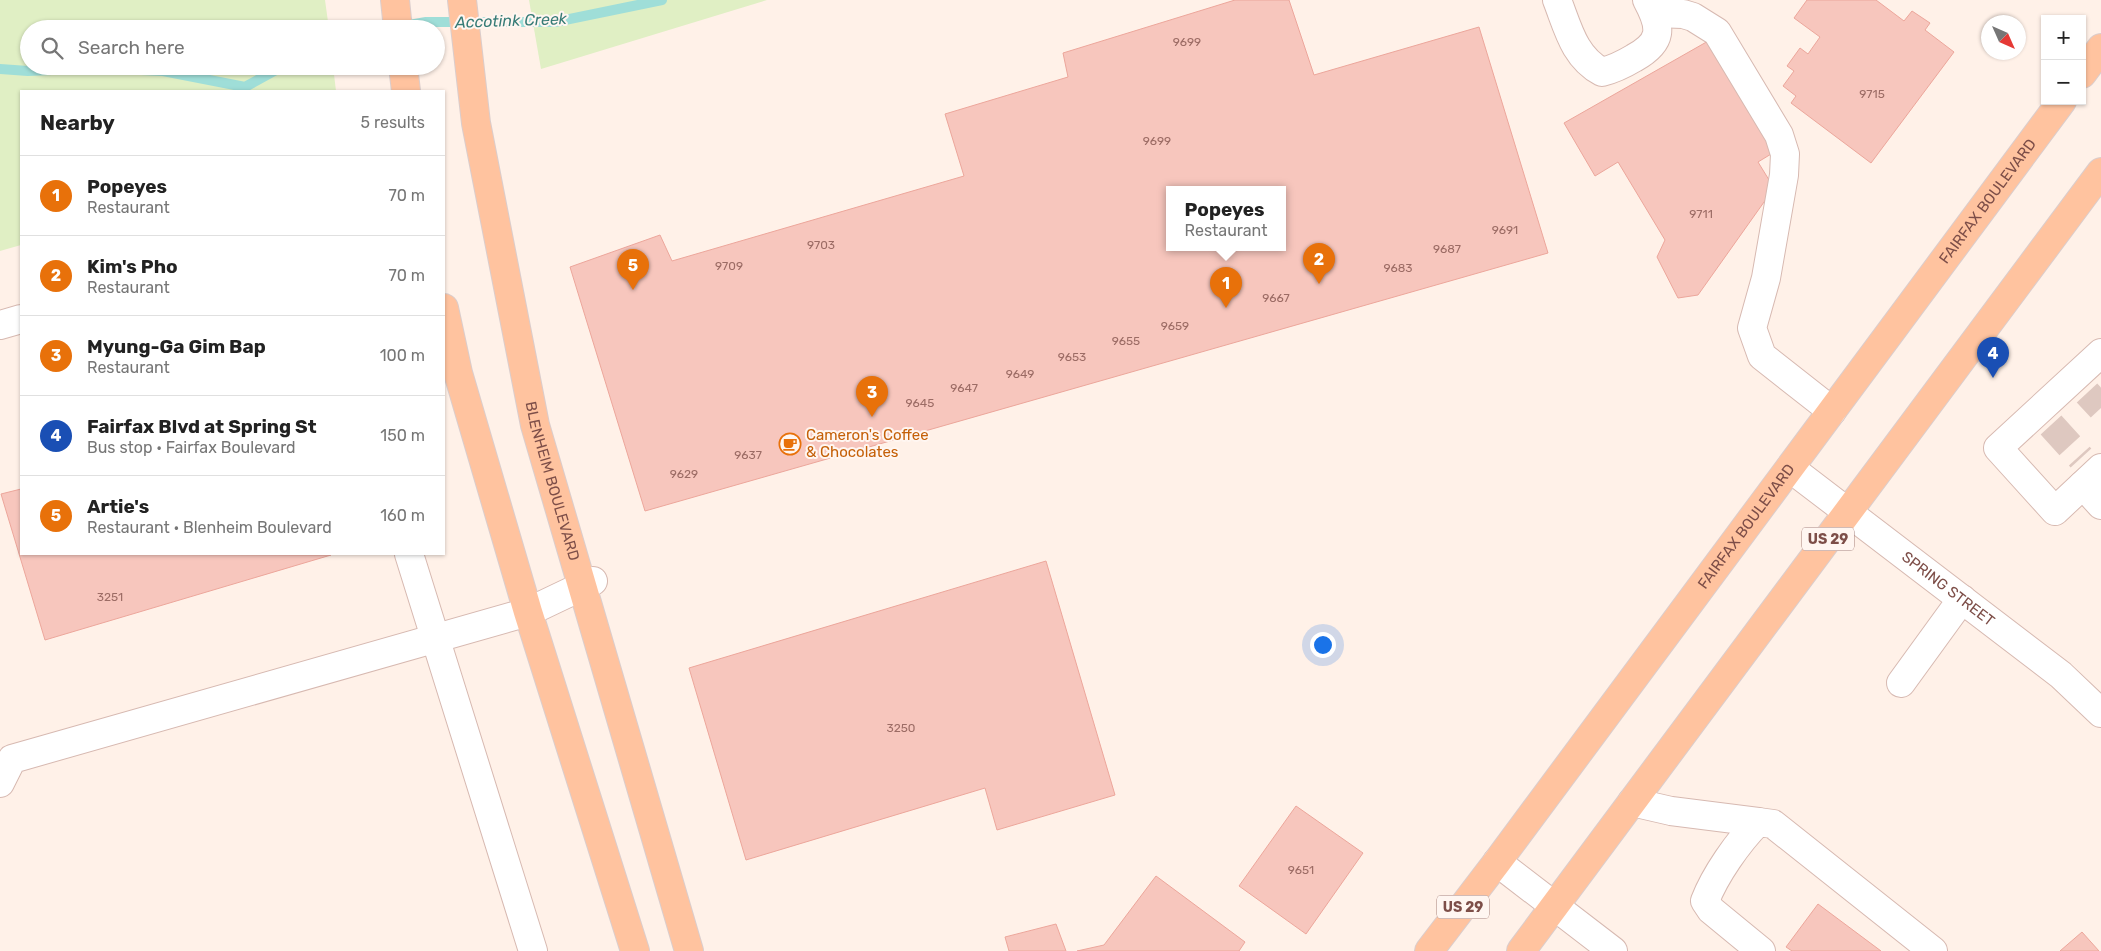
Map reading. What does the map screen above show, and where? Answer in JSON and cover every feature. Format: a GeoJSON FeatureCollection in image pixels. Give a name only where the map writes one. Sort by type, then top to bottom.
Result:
{"type":"FeatureCollection","features":[{"type":"Feature","properties":{"kind":"main road"},"geometry":{"type":"LineString","coordinates":[[395,0],[397,20]]}},
{"type":"Feature","properties":{"kind":"main road","name":"BLENHEIM BOULEVARD"},"geometry":{"type":"LineString","coordinates":[[462,0],[476,123],[535,425],[587,584],[689,951]]}},
{"type":"Feature","properties":{"kind":"main road"},"geometry":{"type":"LineString","coordinates":[[2086,69],[2101,48]]}},
{"type":"Feature","properties":{"kind":"main road"},"geometry":{"type":"LineString","coordinates":[[403,75],[406,90]]}},
{"type":"Feature","properties":{"kind":"main road","name":"FAIRFAX BOULEVARD"},"geometry":{"type":"LineString","coordinates":[[1429,951],[2059,105]]}},
{"type":"Feature","properties":{"kind":"main road","name":"US 29"},"geometry":{"type":"LineString","coordinates":[[1521,951],[2101,172]]}},
{"type":"Feature","properties":{"kind":"main road"},"geometry":{"type":"LineString","coordinates":[[445,313],[458,373],[528,612],[635,951]]}},
{"type":"Feature","properties":{"kind":"street"},"geometry":{"type":"LineString","coordinates":[[1556,0],[1580,54],[1590,66],[1602,72],[1618,68],[1655,44],[1658,30],[1651,7],[1694,17],[1717,32],[1779,135],[1785,154],[1784,175],[1766,278],[1752,328],[1762,356],[1832,411]]}},
{"type":"Feature","properties":{"kind":"street"},"geometry":{"type":"LineString","coordinates":[[0,324],[20,319]]}},
{"type":"Feature","properties":{"kind":"street"},"geometry":{"type":"LineString","coordinates":[[2090,471],[2055,511],[1998,448],[2044,418],[2080,386],[2101,353]]}},
{"type":"Feature","properties":{"kind":"street","name":"SPRING STREET"},"geometry":{"type":"LineString","coordinates":[[1790,468],[2061,675],[2101,713]]}},
{"type":"Feature","properties":{"kind":"street"},"geometry":{"type":"LineString","coordinates":[[2090,471],[2101,505]]}},
{"type":"Feature","properties":{"kind":"street"},"geometry":{"type":"LineString","coordinates":[[409,555],[533,951]]}},
{"type":"Feature","properties":{"kind":"street"},"geometry":{"type":"LineString","coordinates":[[0,782],[12,759],[528,612],[587,584]]}},
{"type":"Feature","properties":{"kind":"street"},"geometry":{"type":"LineString","coordinates":[[1901,683],[1962,599]]}},
{"type":"Feature","properties":{"kind":"street"},"geometry":{"type":"LineString","coordinates":[[1632,802],[1670,812],[1773,824],[1932,951]]}},
{"type":"Feature","properties":{"kind":"street"},"geometry":{"type":"LineString","coordinates":[[1758,822],[1746,834],[1705,901],[1711,910],[1761,951]]}},
{"type":"Feature","properties":{"kind":"street"},"geometry":{"type":"LineString","coordinates":[[1497,862],[1609,950]]}},
{"type":"Feature","properties":{"kind":"green space"},"geometry":{"type":"Polygon","coordinates":[[[0,0],[325,0],[328,20],[20,20],[20,75],[334,75],[336,90],[20,90],[20,245],[0,251],[0,0]]]}},
{"type":"Feature","properties":{"kind":"green space"},"geometry":{"type":"Polygon","coordinates":[[[529,0],[767,0],[541,69],[529,0]]]}},
{"type":"Feature","properties":{"kind":"building"},"geometry":{"type":"Polygon","coordinates":[[[1235,0],[1289,0],[1314,75],[1479,27],[1548,253],[645,511],[570,267],[660,235],[672,261],[964,176],[945,114],[1068,77],[1063,53],[1235,0]]]}},
{"type":"Feature","properties":{"kind":"building"},"geometry":{"type":"Polygon","coordinates":[[[1807,0],[1876,0],[1904,21],[1912,11],[1930,23],[1925,30],[1954,52],[1871,163],[1791,103],[1796,96],[1783,86],[1794,71],[1787,66],[1800,48],[1808,54],[1820,37],[1794,18],[1807,0]]]}},
{"type":"Feature","properties":{"kind":"building"},"geometry":{"type":"Polygon","coordinates":[[[1717,36],[1781,148],[1758,162],[1774,188],[1698,295],[1678,298],[1657,257],[1665,240],[1618,162],[1595,176],[1564,123],[1717,36]]]}},
{"type":"Feature","properties":{"kind":"building"},"geometry":{"type":"Polygon","coordinates":[[[20,489],[20,555],[331,555],[45,640],[1,494],[20,489]]]}},
{"type":"Feature","properties":{"kind":"building"},"geometry":{"type":"Polygon","coordinates":[[[1046,561],[1115,795],[997,830],[985,788],[746,860],[689,668],[1046,561]]]}},
{"type":"Feature","properties":{"kind":"building"},"geometry":{"type":"Polygon","coordinates":[[[1296,806],[1363,853],[1306,934],[1239,886],[1296,806]]]}},
{"type":"Feature","properties":{"kind":"building"},"geometry":{"type":"Polygon","coordinates":[[[1156,876],[1245,942],[1239,951],[1077,951],[1104,945],[1156,876]]]}},
{"type":"Feature","properties":{"kind":"building"},"geometry":{"type":"Polygon","coordinates":[[[1818,904],[1881,951],[1792,951],[1786,947],[1818,904]]]}},
{"type":"Feature","properties":{"kind":"building"},"geometry":{"type":"Polygon","coordinates":[[[1056,924],[1066,951],[1009,951],[1005,937],[1056,924]]]}},
{"type":"Feature","properties":{"kind":"building"},"geometry":{"type":"Polygon","coordinates":[[[2082,932],[2099,951],[2060,951],[2082,932]]]}},
{"type":"Feature","properties":{"kind":"waterway","name":"Accotink Creek"},"geometry":{"type":"LineString","coordinates":[[445,22],[555,22],[662,0]]}},
{"type":"Feature","properties":{"kind":"waterway","name":"Accotink Creek"},"geometry":{"type":"LineString","coordinates":[[0,69],[20,70]]}},
{"type":"Feature","properties":{"kind":"waterway","name":"Accotink Creek"},"geometry":{"type":"LineString","coordinates":[[184,75],[245,87],[267,75]]}},
{"type":"Feature","properties":{"kind":"tunnel"},"geometry":{"type":"LineString","coordinates":[[2087,393],[2101,408]]}},
{"type":"Feature","properties":{"kind":"tunnel"},"geometry":{"type":"LineString","coordinates":[[2051,425],[2081,458]]}},
{"type":"Feature","properties":{"kind":"place","name":"Kim's Pho"},"geometry":{"type":"Point","coordinates":[1319,284]}},
{"type":"Feature","properties":{"kind":"place","name":"Artie's"},"geometry":{"type":"Point","coordinates":[633,290]}},
{"type":"Feature","properties":{"kind":"place","name":"Popeyes"},"geometry":{"type":"Point","coordinates":[1226,308]}},
{"type":"Feature","properties":{"kind":"place","name":"Fairfax Blvd at Spring St"},"geometry":{"type":"Point","coordinates":[1993,378]}},
{"type":"Feature","properties":{"kind":"place","name":"Myung-Ga Gim Bap"},"geometry":{"type":"Point","coordinates":[872,417]}},
{"type":"Feature","properties":{"kind":"place","name":"Cameron's Coffee & Chocolates"},"geometry":{"type":"Point","coordinates":[790,444]}}]}
